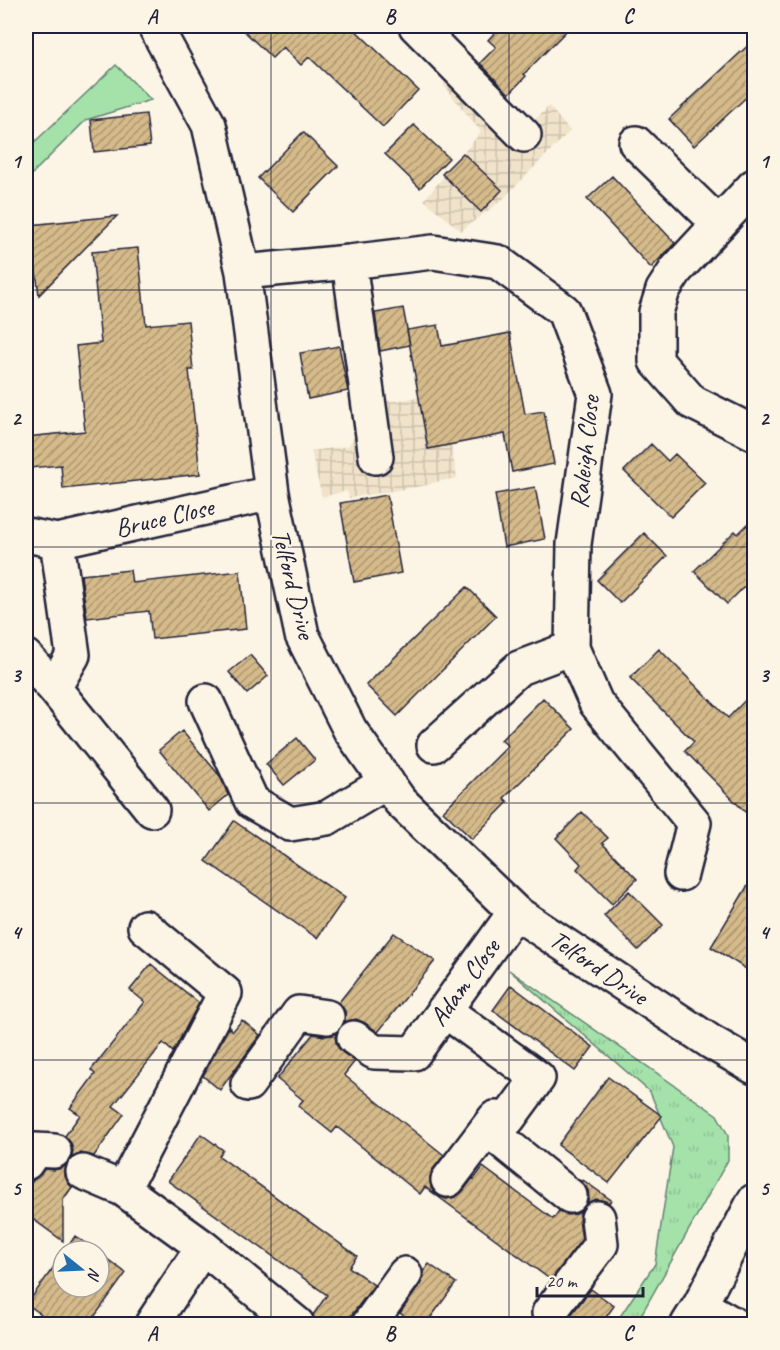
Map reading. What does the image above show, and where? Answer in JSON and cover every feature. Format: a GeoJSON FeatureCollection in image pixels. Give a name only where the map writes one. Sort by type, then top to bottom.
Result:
{"type":"FeatureCollection","features":[{"type":"Feature","properties":{"kind":"street","name":"Telford Drive"},"geometry":{"type":"LineString","coordinates":[[155,26],[209,125],[243,272],[272,493],[302,635],[350,730],[400,801],[515,912],[711,1042],[754,1067]]}},
{"type":"Feature","properties":{"kind":"street"},"geometry":{"type":"LineString","coordinates":[[416,26],[524,135]]}},
{"type":"Feature","properties":{"kind":"street"},"geometry":{"type":"LineString","coordinates":[[636,143],[720,224]]}},
{"type":"Feature","properties":{"kind":"street"},"geometry":{"type":"LineString","coordinates":[[754,186],[676,270],[663,290],[656,312],[656,361],[692,402],[754,433]]}},
{"type":"Feature","properties":{"kind":"street","name":"Raleigh Close"},"geometry":{"type":"LineString","coordinates":[[243,272],[432,252],[498,262],[564,311],[595,394],[574,544],[572,648],[596,703],[694,823],[681,873]]}},
{"type":"Feature","properties":{"kind":"street"},"geometry":{"type":"LineString","coordinates":[[349,262],[376,457]]}},
{"type":"Feature","properties":{"kind":"street","name":"Bruce Close"},"geometry":{"type":"LineString","coordinates":[[54,688],[73,655],[41,538],[272,493]]}},
{"type":"Feature","properties":{"kind":"street"},"geometry":{"type":"LineString","coordinates":[[434,744],[519,668],[572,648]]}},
{"type":"Feature","properties":{"kind":"street"},"geometry":{"type":"LineString","coordinates":[[26,657],[54,688],[152,810]]}},
{"type":"Feature","properties":{"kind":"street"},"geometry":{"type":"LineString","coordinates":[[206,701],[252,802],[290,824],[327,818],[387,782]]}},
{"type":"Feature","properties":{"kind":"street","name":"Adam Close"},"geometry":{"type":"LineString","coordinates":[[354,1038],[374,1052],[414,1053],[515,912]]}},
{"type":"Feature","properties":{"kind":"street"},"geometry":{"type":"LineString","coordinates":[[123,1189],[225,993],[145,927]]}},
{"type":"Feature","properties":{"kind":"street"},"geometry":{"type":"LineString","coordinates":[[444,1010],[538,1078],[508,1119],[495,1118],[448,1180]]}},
{"type":"Feature","properties":{"kind":"street"},"geometry":{"type":"LineString","coordinates":[[248,1084],[299,1013],[327,1017]]}},
{"type":"Feature","properties":{"kind":"street"},"geometry":{"type":"LineString","coordinates":[[487,1129],[570,1196]]}},
{"type":"Feature","properties":{"kind":"street"},"geometry":{"type":"LineString","coordinates":[[83,1172],[123,1189],[203,1247],[297,1324]]}},
{"type":"Feature","properties":{"kind":"street"},"geometry":{"type":"LineString","coordinates":[[733,1324],[694,1315],[754,1201]]}},
{"type":"Feature","properties":{"kind":"street"},"geometry":{"type":"LineString","coordinates":[[549,1313],[601,1244],[598,1218]]}},
{"type":"Feature","properties":{"kind":"street"},"geometry":{"type":"LineString","coordinates":[[152,1324],[203,1247]]}},
{"type":"Feature","properties":{"kind":"street"},"geometry":{"type":"LineString","coordinates":[[369,1324],[405,1274]]}},
{"type":"Feature","properties":{"kind":"shaded area"},"geometry":{"type":"Polygon","coordinates":[[[456,68],[524,131],[549,106],[570,131],[502,200],[461,231],[424,200],[481,132],[443,85],[456,68]]]}},
{"type":"Feature","properties":{"kind":"shaded area"},"geometry":{"type":"Polygon","coordinates":[[[357,295],[370,393],[385,402],[442,394],[457,478],[349,498],[347,491],[322,497],[311,451],[348,446],[359,429],[332,298],[357,295]]]}},
{"type":"Feature","properties":{"kind":"green space"},"geometry":{"type":"Polygon","coordinates":[[[116,65],[151,100],[86,120],[26,180],[26,150],[116,65]]]}},
{"type":"Feature","properties":{"kind":"green space"},"geometry":{"type":"Polygon","coordinates":[[[509,970],[717,1115],[728,1135],[728,1160],[636,1324],[615,1324],[655,1264],[673,1147],[650,1092],[509,970]]]}},
{"type":"Feature","properties":{"kind":"building"},"geometry":{"type":"Polygon","coordinates":[[[239,26],[351,26],[418,90],[383,127],[309,57],[301,65],[283,47],[272,58],[239,26]]]}},
{"type":"Feature","properties":{"kind":"building"},"geometry":{"type":"Polygon","coordinates":[[[501,26],[571,26],[524,74],[526,76],[509,94],[480,63],[496,47],[488,40],[501,26]]]}},
{"type":"Feature","properties":{"kind":"building"},"geometry":{"type":"Polygon","coordinates":[[[754,40],[754,90],[694,146],[669,119],[754,40]]]}},
{"type":"Feature","properties":{"kind":"building"},"geometry":{"type":"Polygon","coordinates":[[[146,114],[150,146],[94,152],[91,120],[146,114]]]}},
{"type":"Feature","properties":{"kind":"building"},"geometry":{"type":"Polygon","coordinates":[[[414,125],[449,158],[420,188],[385,154],[414,125]]]}},
{"type":"Feature","properties":{"kind":"building"},"geometry":{"type":"Polygon","coordinates":[[[303,132],[338,166],[293,212],[258,178],[303,132]]]}},
{"type":"Feature","properties":{"kind":"building"},"geometry":{"type":"Polygon","coordinates":[[[463,153],[502,190],[481,212],[442,174],[463,153]]]}},
{"type":"Feature","properties":{"kind":"building"},"geometry":{"type":"Polygon","coordinates":[[[612,176],[675,243],[651,268],[587,199],[612,176]]]}},
{"type":"Feature","properties":{"kind":"building"},"geometry":{"type":"Polygon","coordinates":[[[117,216],[87,246],[39,295],[30,225],[117,216]]]}},
{"type":"Feature","properties":{"kind":"building"},"geometry":{"type":"Polygon","coordinates":[[[138,248],[146,325],[188,321],[193,370],[189,370],[200,474],[63,489],[61,465],[29,468],[26,437],[85,431],[76,346],[101,343],[92,252],[138,248]]]}},
{"type":"Feature","properties":{"kind":"building"},"geometry":{"type":"Polygon","coordinates":[[[403,308],[410,345],[380,351],[375,313],[403,308]]]}},
{"type":"Feature","properties":{"kind":"building"},"geometry":{"type":"Polygon","coordinates":[[[438,325],[442,346],[510,333],[525,414],[544,411],[554,464],[512,472],[505,434],[428,449],[407,330],[438,325]]]}},
{"type":"Feature","properties":{"kind":"building"},"geometry":{"type":"Polygon","coordinates":[[[339,346],[348,391],[308,399],[300,353],[339,346]]]}},
{"type":"Feature","properties":{"kind":"building"},"geometry":{"type":"Polygon","coordinates":[[[651,444],[668,461],[675,454],[705,483],[671,517],[624,471],[651,444]]]}},
{"type":"Feature","properties":{"kind":"building"},"geometry":{"type":"Polygon","coordinates":[[[535,487],[545,539],[504,547],[495,494],[535,487]]]}},
{"type":"Feature","properties":{"kind":"building"},"geometry":{"type":"Polygon","coordinates":[[[387,495],[401,573],[354,582],[340,503],[387,495]]]}},
{"type":"Feature","properties":{"kind":"building"},"geometry":{"type":"Polygon","coordinates":[[[754,518],[754,577],[727,604],[694,571],[735,531],[738,534],[754,518]]]}},
{"type":"Feature","properties":{"kind":"building"},"geometry":{"type":"Polygon","coordinates":[[[644,533],[667,556],[620,603],[597,580],[644,533]]]}},
{"type":"Feature","properties":{"kind":"building"},"geometry":{"type":"Polygon","coordinates":[[[130,570],[132,583],[240,571],[246,629],[152,639],[149,611],[87,618],[81,575],[130,570]]]}},
{"type":"Feature","properties":{"kind":"building"},"geometry":{"type":"Polygon","coordinates":[[[467,587],[496,616],[397,716],[366,685],[467,587]]]}},
{"type":"Feature","properties":{"kind":"building"},"geometry":{"type":"Polygon","coordinates":[[[659,649],[728,718],[754,691],[754,821],[685,751],[694,742],[630,678],[659,649]]]}},
{"type":"Feature","properties":{"kind":"building"},"geometry":{"type":"Polygon","coordinates":[[[250,655],[268,676],[247,694],[229,672],[250,655]]]}},
{"type":"Feature","properties":{"kind":"building"},"geometry":{"type":"Polygon","coordinates":[[[543,698],[574,729],[504,798],[508,802],[472,839],[443,811],[508,746],[501,740],[543,698]]]}},
{"type":"Feature","properties":{"kind":"building"},"geometry":{"type":"Polygon","coordinates":[[[182,731],[220,776],[228,795],[209,811],[159,750],[182,731]]]}},
{"type":"Feature","properties":{"kind":"building"},"geometry":{"type":"Polygon","coordinates":[[[297,738],[315,760],[284,785],[266,764],[297,738]]]}},
{"type":"Feature","properties":{"kind":"building"},"geometry":{"type":"Polygon","coordinates":[[[582,812],[608,838],[602,843],[637,879],[612,904],[577,869],[581,864],[556,838],[582,812]]]}},
{"type":"Feature","properties":{"kind":"building"},"geometry":{"type":"Polygon","coordinates":[[[234,821],[345,898],[317,938],[206,861],[234,821]]]}},
{"type":"Feature","properties":{"kind":"building"},"geometry":{"type":"Polygon","coordinates":[[[754,875],[754,974],[711,947],[754,875]]]}},
{"type":"Feature","properties":{"kind":"building"},"geometry":{"type":"Polygon","coordinates":[[[629,891],[663,925],[638,950],[604,916],[629,891]]]}},
{"type":"Feature","properties":{"kind":"building"},"geometry":{"type":"Polygon","coordinates":[[[394,933],[435,961],[378,1032],[356,1019],[345,1022],[345,1011],[339,1002],[394,933]]]}},
{"type":"Feature","properties":{"kind":"building"},"geometry":{"type":"Polygon","coordinates":[[[151,964],[199,1003],[173,1052],[163,1043],[113,1106],[124,1114],[94,1156],[81,1153],[71,1158],[73,1151],[71,1143],[65,1136],[80,1115],[70,1108],[95,1074],[91,1070],[145,1002],[130,990],[151,964]]]}},
{"type":"Feature","properties":{"kind":"building"},"geometry":{"type":"Polygon","coordinates":[[[511,985],[593,1047],[575,1071],[493,1010],[511,985]]]}},
{"type":"Feature","properties":{"kind":"building"},"geometry":{"type":"Polygon","coordinates":[[[242,1020],[260,1035],[220,1090],[203,1076],[229,1027],[233,1031],[242,1020]]]}},
{"type":"Feature","properties":{"kind":"building"},"geometry":{"type":"Polygon","coordinates":[[[337,1032],[335,1037],[337,1046],[355,1061],[344,1075],[444,1155],[430,1177],[431,1188],[437,1195],[446,1199],[456,1197],[483,1167],[553,1219],[559,1211],[568,1215],[581,1211],[579,1220],[582,1239],[551,1280],[425,1187],[420,1194],[337,1127],[332,1133],[298,1106],[303,1100],[277,1079],[313,1034],[325,1036],[337,1032]]]}},
{"type":"Feature","properties":{"kind":"building"},"geometry":{"type":"Polygon","coordinates":[[[608,1077],[662,1116],[609,1183],[558,1145],[608,1077]]]}},
{"type":"Feature","properties":{"kind":"building"},"geometry":{"type":"Polygon","coordinates":[[[201,1134],[223,1150],[219,1156],[357,1256],[349,1267],[374,1285],[345,1324],[315,1324],[313,1315],[327,1295],[168,1181],[201,1134]]]}},
{"type":"Feature","properties":{"kind":"building"},"geometry":{"type":"Polygon","coordinates":[[[66,1165],[65,1175],[72,1187],[63,1200],[63,1239],[60,1239],[26,1214],[26,1190],[44,1169],[62,1168],[66,1165]]]}},
{"type":"Feature","properties":{"kind":"building"},"geometry":{"type":"Polygon","coordinates":[[[583,1180],[611,1200],[609,1203],[596,1199],[587,1203],[588,1190],[581,1181],[583,1180]]]}},
{"type":"Feature","properties":{"kind":"building"},"geometry":{"type":"Polygon","coordinates":[[[111,1262],[126,1273],[111,1294],[111,1262]]]}},
{"type":"Feature","properties":{"kind":"building"},"geometry":{"type":"Polygon","coordinates":[[[429,1264],[456,1283],[426,1324],[415,1324],[400,1313],[420,1285],[424,1276],[423,1272],[429,1264]]]}},
{"type":"Feature","properties":{"kind":"building"},"geometry":{"type":"Polygon","coordinates":[[[51,1271],[51,1299],[107,1299],[89,1324],[55,1324],[27,1304],[51,1271]]]}},
{"type":"Feature","properties":{"kind":"building"},"geometry":{"type":"Polygon","coordinates":[[[591,1289],[614,1306],[601,1324],[564,1324],[591,1289]]]}}]}
